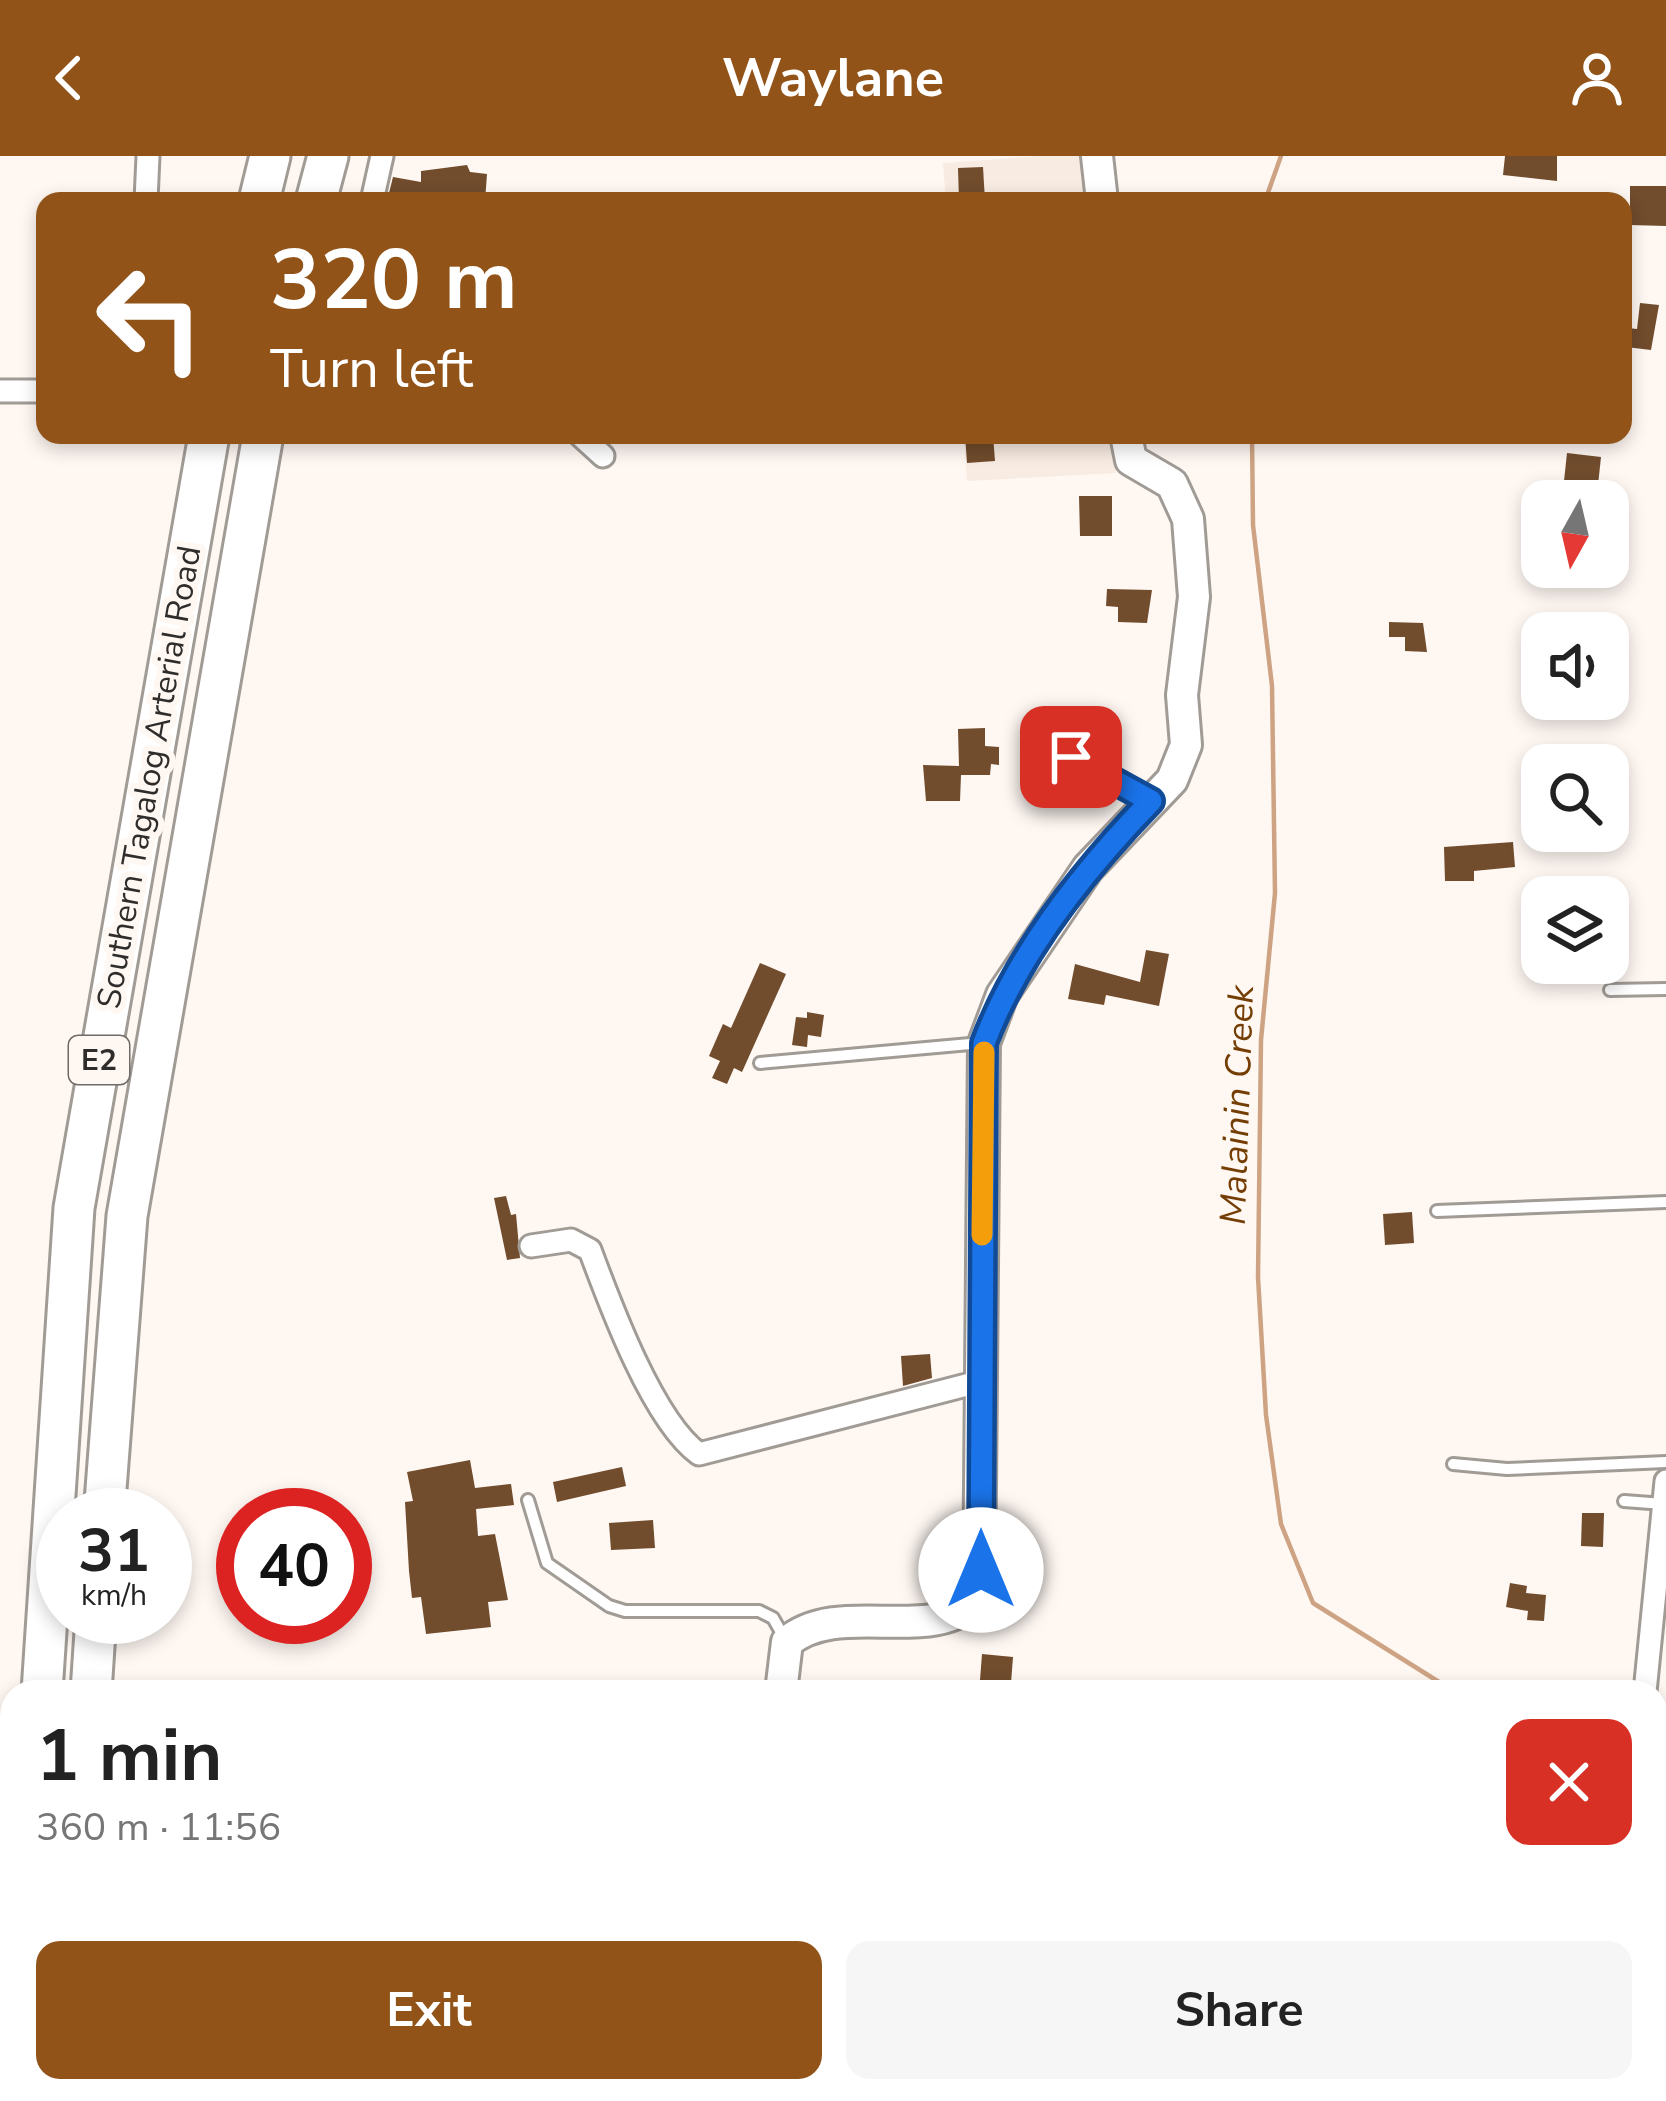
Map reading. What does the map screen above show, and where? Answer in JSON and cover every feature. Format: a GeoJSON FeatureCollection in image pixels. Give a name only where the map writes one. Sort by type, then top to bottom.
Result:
{"type":"FeatureCollection","features":[{"type":"Feature","properties":{"kind":"highway"},"geometry":{"type":"LineString","coordinates":[[261,192],[270,156]]}},
{"type":"Feature","properties":{"kind":"highway"},"geometry":{"type":"LineString","coordinates":[[318,192],[328,156]]}},
{"type":"Feature","properties":{"kind":"highway","name":"Southern Tagalog Arterial Road"},"geometry":{"type":"LineString","coordinates":[[43,1680],[74,1208],[207,444]]}},
{"type":"Feature","properties":{"kind":"highway","name":"Southern Tagalog Arterial Road"},"geometry":{"type":"LineString","coordinates":[[106,1488],[128,1216],[261,444]]}},
{"type":"Feature","properties":{"kind":"highway"},"geometry":{"type":"LineString","coordinates":[[92,1680],[94,1644]]}},
{"type":"Feature","properties":{"kind":"street"},"geometry":{"type":"LineString","coordinates":[[146,192],[148,156]]}},
{"type":"Feature","properties":{"kind":"street"},"geometry":{"type":"LineString","coordinates":[[373,192],[382,156]]}},
{"type":"Feature","properties":{"kind":"street"},"geometry":{"type":"LineString","coordinates":[[1097,156],[1101,192]]}},
{"type":"Feature","properties":{"kind":"street"},"geometry":{"type":"LineString","coordinates":[[0,391],[36,391]]}},
{"type":"Feature","properties":{"kind":"street"},"geometry":{"type":"LineString","coordinates":[[590,444],[603,456]]}},
{"type":"Feature","properties":{"kind":"street"},"geometry":{"type":"LineString","coordinates":[[782,1680],[787,1642],[803,1628],[872,1618],[940,1620],[963,1614],[979,1597],[984,1043],[1002,995],[1088,868],[1172,780],[1186,745],[1182,695],[1192,637],[1193,554],[1180,494],[1138,468],[1129,444]]}},
{"type":"Feature","properties":{"kind":"street"},"geometry":{"type":"LineString","coordinates":[[531,1246],[571,1240],[590,1250],[620,1332],[662,1404],[699,1454],[982,1381]]}},
{"type":"Feature","properties":{"kind":"street"},"geometry":{"type":"LineString","coordinates":[[1647,1680],[1663,1564],[1665,1492]]}},
{"type":"Feature","properties":{"kind":"lane"},"geometry":{"type":"LineString","coordinates":[[1031,734],[1151,801]]}},
{"type":"Feature","properties":{"kind":"lane"},"geometry":{"type":"LineString","coordinates":[[1610,990],[1666,989]]}},
{"type":"Feature","properties":{"kind":"lane"},"geometry":{"type":"LineString","coordinates":[[760,1063],[984,1043]]}},
{"type":"Feature","properties":{"kind":"lane"},"geometry":{"type":"LineString","coordinates":[[1437,1211],[1666,1202]]}},
{"type":"Feature","properties":{"kind":"lane"},"geometry":{"type":"LineString","coordinates":[[1454,1463],[1507,1469],[1666,1462]]}},
{"type":"Feature","properties":{"kind":"lane"},"geometry":{"type":"LineString","coordinates":[[1624,1502],[1665,1492]]}},
{"type":"Feature","properties":{"kind":"lane"},"geometry":{"type":"LineString","coordinates":[[528,1500],[547,1563],[608,1606],[626,1611],[759,1611],[772,1618],[787,1642]]}},
{"type":"Feature","properties":{"kind":"shaded area"},"geometry":{"type":"Polygon","coordinates":[[[1086,156],[1090,192],[945,192],[943,163],[1086,156]]]}},
{"type":"Feature","properties":{"kind":"shaded area"},"geometry":{"type":"Polygon","coordinates":[[[965,444],[1114,444],[1116,473],[967,481],[965,444]]]}},
{"type":"Feature","properties":{"kind":"building"},"geometry":{"type":"Polygon","coordinates":[[[1505,156],[1557,156],[1557,181],[1503,175],[1505,156]]]}},
{"type":"Feature","properties":{"kind":"building"},"geometry":{"type":"Polygon","coordinates":[[[467,165],[470,172],[487,174],[486,192],[389,192],[393,177],[421,182],[421,171],[467,165]]]}},
{"type":"Feature","properties":{"kind":"building"},"geometry":{"type":"Polygon","coordinates":[[[983,167],[984,192],[959,192],[958,168],[983,167]]]}},
{"type":"Feature","properties":{"kind":"building"},"geometry":{"type":"Polygon","coordinates":[[[1630,186],[1666,186],[1666,226],[1632,225],[1630,186]]]}},
{"type":"Feature","properties":{"kind":"building"},"geometry":{"type":"Polygon","coordinates":[[[1640,303],[1659,305],[1651,350],[1632,348],[1632,328],[1637,329],[1640,303]]]}},
{"type":"Feature","properties":{"kind":"building"},"geometry":{"type":"Polygon","coordinates":[[[966,444],[994,444],[995,461],[967,463],[966,444]]]}},
{"type":"Feature","properties":{"kind":"building"},"geometry":{"type":"Polygon","coordinates":[[[1567,453],[1601,457],[1599,480],[1564,480],[1567,453]]]}},
{"type":"Feature","properties":{"kind":"building"},"geometry":{"type":"Polygon","coordinates":[[[1079,496],[1112,496],[1112,536],[1080,536],[1079,496]]]}},
{"type":"Feature","properties":{"kind":"building"},"geometry":{"type":"Polygon","coordinates":[[[1107,589],[1152,590],[1147,623],[1118,622],[1118,607],[1106,606],[1107,589]]]}},
{"type":"Feature","properties":{"kind":"building"},"geometry":{"type":"Polygon","coordinates":[[[1389,622],[1423,623],[1427,652],[1405,651],[1405,637],[1389,637],[1389,622]]]}},
{"type":"Feature","properties":{"kind":"building"},"geometry":{"type":"Polygon","coordinates":[[[985,728],[985,746],[999,747],[999,765],[991,764],[990,775],[961,775],[960,801],[926,801],[923,765],[959,766],[958,729],[985,728]]]}},
{"type":"Feature","properties":{"kind":"building"},"geometry":{"type":"Polygon","coordinates":[[[1513,842],[1515,867],[1474,871],[1474,881],[1445,881],[1444,847],[1513,842]]]}},
{"type":"Feature","properties":{"kind":"building"},"geometry":{"type":"Polygon","coordinates":[[[1146,950],[1169,954],[1159,1006],[1106,995],[1104,1005],[1068,999],[1075,964],[1140,982],[1146,950]]]}},
{"type":"Feature","properties":{"kind":"building"},"geometry":{"type":"Polygon","coordinates":[[[760,963],[786,974],[742,1072],[734,1068],[727,1084],[712,1078],[720,1061],[709,1056],[723,1024],[731,1028],[760,963]]]}},
{"type":"Feature","properties":{"kind":"building"},"geometry":{"type":"Polygon","coordinates":[[[807,1012],[824,1015],[821,1037],[808,1035],[807,1047],[792,1045],[796,1017],[807,1018],[807,1012]]]}},
{"type":"Feature","properties":{"kind":"building"},"geometry":{"type":"Polygon","coordinates":[[[506,1196],[511,1215],[516,1214],[520,1258],[507,1260],[494,1198],[506,1196]]]}},
{"type":"Feature","properties":{"kind":"building"},"geometry":{"type":"Polygon","coordinates":[[[1412,1212],[1414,1243],[1385,1245],[1383,1214],[1412,1212]]]}},
{"type":"Feature","properties":{"kind":"building"},"geometry":{"type":"Polygon","coordinates":[[[930,1354],[932,1378],[903,1386],[901,1356],[930,1354]]]}},
{"type":"Feature","properties":{"kind":"building"},"geometry":{"type":"Polygon","coordinates":[[[470,1460],[475,1488],[511,1484],[514,1505],[476,1509],[478,1536],[495,1534],[508,1600],[488,1602],[491,1627],[426,1634],[421,1597],[412,1598],[405,1502],[413,1501],[407,1472],[470,1460]]]}},
{"type":"Feature","properties":{"kind":"building"},"geometry":{"type":"Polygon","coordinates":[[[622,1467],[626,1486],[557,1502],[553,1482],[622,1467]]]}},
{"type":"Feature","properties":{"kind":"building"},"geometry":{"type":"Polygon","coordinates":[[[1582,1513],[1604,1513],[1603,1547],[1581,1546],[1582,1513]]]}},
{"type":"Feature","properties":{"kind":"building"},"geometry":{"type":"Polygon","coordinates":[[[653,1520],[655,1548],[611,1550],[609,1523],[653,1520]]]}},
{"type":"Feature","properties":{"kind":"building"},"geometry":{"type":"Polygon","coordinates":[[[1510,1583],[1527,1586],[1526,1593],[1546,1595],[1544,1621],[1527,1620],[1528,1611],[1506,1607],[1510,1583]]]}},
{"type":"Feature","properties":{"kind":"building"},"geometry":{"type":"Polygon","coordinates":[[[982,1654],[1013,1657],[1011,1680],[980,1680],[982,1654]]]}},
{"type":"Feature","properties":{"kind":"waterway","name":"Malainin Creek"},"geometry":{"type":"LineString","coordinates":[[1268,192],[1281,156]]}},
{"type":"Feature","properties":{"kind":"waterway","name":"Malainin Creek"},"geometry":{"type":"LineString","coordinates":[[1252,444],[1253,525],[1272,686],[1275,893],[1261,1040],[1258,1277],[1266,1415],[1281,1524],[1313,1603],[1436,1680]]}},
{"type":"Feature","properties":{"kind":"slow traffic"},"geometry":{"type":"LineString","coordinates":[[982,1235],[984,1052]]}},
{"type":"Feature","properties":{"kind":"route"},"geometry":{"type":"LineString","coordinates":[[981,1570],[984,1043],[1002,995],[1088,868],[1151,801],[1071,757]]}}]}
